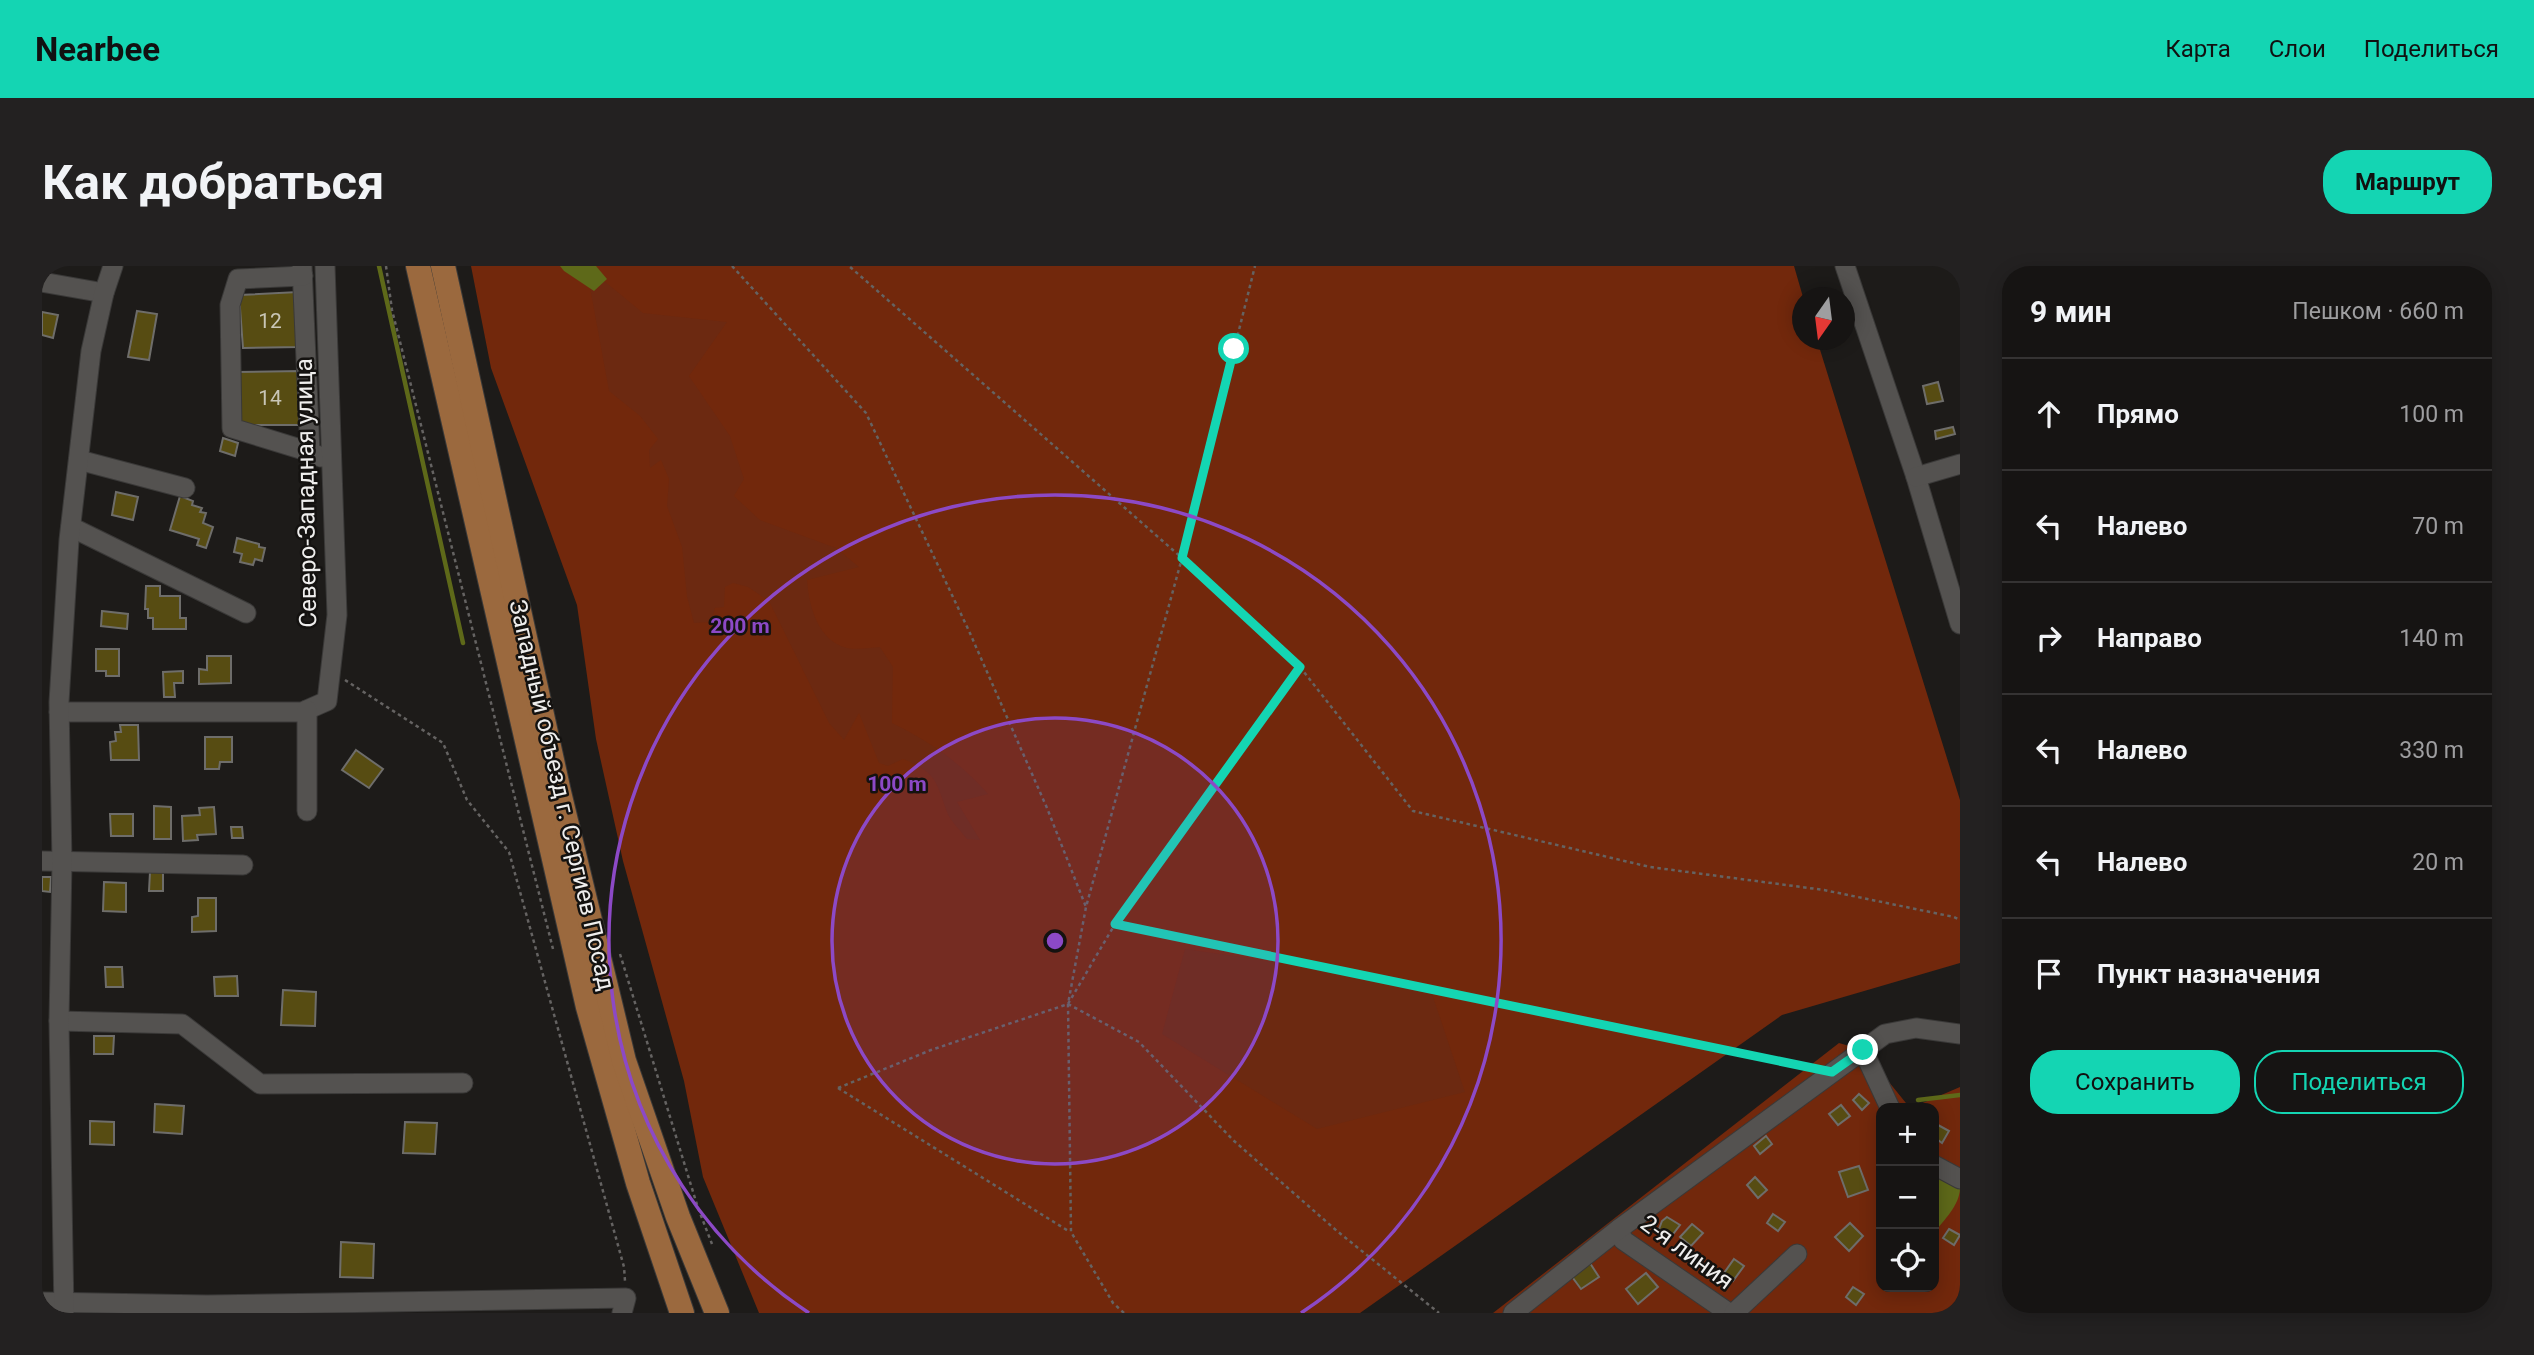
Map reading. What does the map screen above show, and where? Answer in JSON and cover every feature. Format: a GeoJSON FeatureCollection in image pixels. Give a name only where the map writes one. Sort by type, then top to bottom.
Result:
{"type":"FeatureCollection","features":[{"type":"Feature","properties":{"kind":"main road","name":"Западный объезд г. Сергиев Посад"},"geometry":{"type":"LineString","coordinates":[[418,266],[588,1007],[639,1184],[682,1313]]}},
{"type":"Feature","properties":{"kind":"main road","name":"Западный объезд г. Сергиев Посад"},"geometry":{"type":"LineString","coordinates":[[443,266],[559,792],[624,1061],[678,1217],[717,1313]]}},
{"type":"Feature","properties":{"kind":"street"},"geometry":{"type":"LineString","coordinates":[[64,1307],[51,1086],[59,1021],[62,862],[53,705],[91,351],[113,266]]}},
{"type":"Feature","properties":{"kind":"street","name":"Северо-Западная улица"},"geometry":{"type":"LineString","coordinates":[[307,710],[327,701],[337,615],[325,266]]}},
{"type":"Feature","properties":{"kind":"street"},"geometry":{"type":"LineString","coordinates":[[1845,266],[1916,477],[1960,624]]}},
{"type":"Feature","properties":{"kind":"street"},"geometry":{"type":"LineString","coordinates":[[310,453],[303,271],[238,279],[230,305],[232,428],[331,461]]}},
{"type":"Feature","properties":{"kind":"street"},"geometry":{"type":"LineString","coordinates":[[42,282],[104,293]]}},
{"type":"Feature","properties":{"kind":"street"},"geometry":{"type":"LineString","coordinates":[[79,460],[185,488]]}},
{"type":"Feature","properties":{"kind":"street"},"geometry":{"type":"LineString","coordinates":[[1916,477],[1960,464]]}},
{"type":"Feature","properties":{"kind":"street"},"geometry":{"type":"LineString","coordinates":[[71,527],[246,613]]}},
{"type":"Feature","properties":{"kind":"street"},"geometry":{"type":"LineString","coordinates":[[53,705],[307,710],[307,811]]}},
{"type":"Feature","properties":{"kind":"street"},"geometry":{"type":"LineString","coordinates":[[42,861],[243,865]]}},
{"type":"Feature","properties":{"kind":"street"},"geometry":{"type":"LineString","coordinates":[[59,1021],[182,1024],[260,1084],[463,1083]]}},
{"type":"Feature","properties":{"kind":"street"},"geometry":{"type":"LineString","coordinates":[[1513,1313],[1619,1229],[1885,1034],[1916,1028],[1960,1034]]}},
{"type":"Feature","properties":{"kind":"street"},"geometry":{"type":"LineString","coordinates":[[1863,1050],[1888,1103]]}},
{"type":"Feature","properties":{"kind":"street"},"geometry":{"type":"LineString","coordinates":[[1936,1166],[1960,1179]]}},
{"type":"Feature","properties":{"kind":"street","name":"2-я линия"},"geometry":{"type":"LineString","coordinates":[[1619,1229],[1623,1240],[1729,1313]]}},
{"type":"Feature","properties":{"kind":"street"},"geometry":{"type":"LineString","coordinates":[[1734,1313],[1797,1254]]}},
{"type":"Feature","properties":{"kind":"street"},"geometry":{"type":"LineString","coordinates":[[42,1302],[64,1307],[624,1305]]}},
{"type":"Feature","properties":{"kind":"path"},"geometry":{"type":"LineString","coordinates":[[386,266],[392,310],[553,950]]}},
{"type":"Feature","properties":{"kind":"path"},"geometry":{"type":"LineString","coordinates":[[732,266],[866,413],[970,631],[1047,808],[1086,907]]}},
{"type":"Feature","properties":{"kind":"path"},"geometry":{"type":"LineString","coordinates":[[849,266],[1182,558],[1300,667],[1413,811],[1650,866],[1824,890],[1960,920]]}},
{"type":"Feature","properties":{"kind":"path"},"geometry":{"type":"LineString","coordinates":[[1071,1232],[1068,1004],[1086,907],[1182,558],[1255,266]]}},
{"type":"Feature","properties":{"kind":"path"},"geometry":{"type":"LineString","coordinates":[[1124,1313],[1113,1303],[1071,1232],[838,1088],[931,1050],[1068,1004],[1115,924],[1300,667]]}},
{"type":"Feature","properties":{"kind":"path"},"geometry":{"type":"LineString","coordinates":[[330,670],[443,743],[467,800],[509,852],[624,1267],[624,1305]]}},
{"type":"Feature","properties":{"kind":"path"},"geometry":{"type":"LineString","coordinates":[[1115,924],[1832,1072]]}},
{"type":"Feature","properties":{"kind":"path"},"geometry":{"type":"LineString","coordinates":[[618,948],[698,1208],[713,1247]]}},
{"type":"Feature","properties":{"kind":"path"},"geometry":{"type":"LineString","coordinates":[[1068,1004],[1139,1042],[1233,1140],[1337,1231],[1439,1313]]}},
{"type":"Feature","properties":{"kind":"shaded area"},"geometry":{"type":"Polygon","coordinates":[[[471,266],[1794,266],[1800,287],[1792,287],[1792,350],[1820,350],[1960,800],[1960,963],[1782,1015],[1360,1313],[759,1313],[703,1177],[684,1081],[623,861],[596,739],[577,605],[491,368],[471,266]]]}},
{"type":"Feature","properties":{"kind":"shaded area"},"geometry":{"type":"Polygon","coordinates":[[[560,266],[596,266],[607,279],[594,291],[560,266]]]}},
{"type":"Feature","properties":{"kind":"shaded area"},"geometry":{"type":"Polygon","coordinates":[[[586,266],[643,313],[727,322],[689,376],[730,436],[744,479],[734,496],[760,520],[836,548],[859,567],[807,580],[815,618],[832,641],[845,648],[880,647],[893,667],[892,723],[944,754],[988,794],[957,802],[980,840],[967,839],[956,826],[929,773],[903,759],[888,766],[879,763],[859,713],[844,740],[829,723],[769,601],[748,587],[733,583],[725,587],[724,607],[715,608],[711,622],[694,623],[687,597],[682,547],[667,506],[669,479],[661,460],[650,468],[649,450],[658,439],[640,416],[609,391],[586,266]]]}},
{"type":"Feature","properties":{"kind":"shaded area"},"geometry":{"type":"Polygon","coordinates":[[[1185,949],[1429,985],[1465,1092],[1317,1129],[1162,1034],[1185,949]]]}},
{"type":"Feature","properties":{"kind":"shaded area"},"geometry":{"type":"Polygon","coordinates":[[[1839,1043],[1863,1050],[1906,1103],[1876,1103],[1876,1292],[1939,1292],[1939,1103],[1923,1103],[1960,1087],[1960,1313],[1493,1313],[1839,1043]]]}},
{"type":"Feature","properties":{"kind":"shaded area"},"geometry":{"type":"Polygon","coordinates":[[[1939,1178],[1960,1189],[1954,1207],[1939,1227],[1939,1178]]]}},
{"type":"Feature","properties":{"kind":"building"},"geometry":{"type":"Polygon","coordinates":[[[298,292],[299,347],[243,348],[239,295],[298,292]]]}},
{"type":"Feature","properties":{"kind":"building"},"geometry":{"type":"Polygon","coordinates":[[[137,311],[157,314],[149,360],[128,357],[137,311]]]}},
{"type":"Feature","properties":{"kind":"building"},"geometry":{"type":"Polygon","coordinates":[[[42,312],[58,315],[53,338],[42,335],[42,312]]]}},
{"type":"Feature","properties":{"kind":"building"},"geometry":{"type":"Polygon","coordinates":[[[302,371],[303,425],[240,425],[236,372],[302,371]]]}},
{"type":"Feature","properties":{"kind":"building"},"geometry":{"type":"Polygon","coordinates":[[[1938,382],[1943,401],[1927,404],[1923,386],[1938,382]]]}},
{"type":"Feature","properties":{"kind":"building"},"geometry":{"type":"Polygon","coordinates":[[[1953,427],[1955,434],[1936,439],[1935,431],[1953,427]]]}},
{"type":"Feature","properties":{"kind":"building"},"geometry":{"type":"Polygon","coordinates":[[[223,438],[238,443],[235,456],[220,451],[223,438]]]}},
{"type":"Feature","properties":{"kind":"building"},"geometry":{"type":"Polygon","coordinates":[[[116,492],[138,497],[133,520],[112,515],[116,492]]]}},
{"type":"Feature","properties":{"kind":"building"},"geometry":{"type":"Polygon","coordinates":[[[180,496],[193,501],[192,505],[202,508],[200,512],[206,513],[203,523],[213,527],[206,548],[197,545],[199,539],[170,530],[180,496]]]}},
{"type":"Feature","properties":{"kind":"building"},"geometry":{"type":"Polygon","coordinates":[[[237,538],[265,548],[262,561],[255,559],[253,565],[240,562],[242,554],[234,552],[237,538]]]}},
{"type":"Feature","properties":{"kind":"building"},"geometry":{"type":"Polygon","coordinates":[[[146,586],[160,586],[160,596],[180,596],[180,618],[186,618],[186,629],[153,629],[153,618],[148,618],[148,609],[145,609],[146,586]]]}},
{"type":"Feature","properties":{"kind":"building"},"geometry":{"type":"Polygon","coordinates":[[[102,611],[128,614],[127,629],[101,626],[102,611]]]}},
{"type":"Feature","properties":{"kind":"building"},"geometry":{"type":"Polygon","coordinates":[[[96,649],[119,649],[119,676],[106,676],[106,671],[96,671],[96,649]]]}},
{"type":"Feature","properties":{"kind":"building"},"geometry":{"type":"Polygon","coordinates":[[[207,656],[231,656],[231,683],[199,684],[199,669],[207,670],[207,656]]]}},
{"type":"Feature","properties":{"kind":"building"},"geometry":{"type":"Polygon","coordinates":[[[183,671],[183,683],[174,683],[175,697],[164,697],[163,672],[183,671]]]}},
{"type":"Feature","properties":{"kind":"building"},"geometry":{"type":"Polygon","coordinates":[[[120,725],[138,725],[139,760],[111,760],[110,742],[116,741],[115,732],[121,732],[120,725]]]}},
{"type":"Feature","properties":{"kind":"building"},"geometry":{"type":"Polygon","coordinates":[[[205,737],[232,737],[232,762],[220,762],[219,769],[205,769],[205,737]]]}},
{"type":"Feature","properties":{"kind":"building"},"geometry":{"type":"Polygon","coordinates":[[[356,750],[383,769],[369,788],[342,770],[356,750]]]}},
{"type":"Feature","properties":{"kind":"building"},"geometry":{"type":"Polygon","coordinates":[[[154,806],[171,807],[171,839],[154,839],[154,806]]]}},
{"type":"Feature","properties":{"kind":"building"},"geometry":{"type":"Polygon","coordinates":[[[214,807],[216,834],[197,835],[198,840],[183,841],[182,816],[200,815],[199,808],[214,807]]]}},
{"type":"Feature","properties":{"kind":"building"},"geometry":{"type":"Polygon","coordinates":[[[110,814],[133,814],[133,836],[111,836],[110,814]]]}},
{"type":"Feature","properties":{"kind":"building"},"geometry":{"type":"Polygon","coordinates":[[[231,827],[242,827],[243,838],[232,838],[231,827]]]}},
{"type":"Feature","properties":{"kind":"building"},"geometry":{"type":"Polygon","coordinates":[[[150,872],[163,872],[163,891],[149,891],[150,872]]]}},
{"type":"Feature","properties":{"kind":"building"},"geometry":{"type":"Polygon","coordinates":[[[42,877],[51,877],[50,892],[42,891],[42,877]]]}},
{"type":"Feature","properties":{"kind":"building"},"geometry":{"type":"Polygon","coordinates":[[[104,882],[126,883],[126,912],[103,911],[104,882]]]}},
{"type":"Feature","properties":{"kind":"building"},"geometry":{"type":"Polygon","coordinates":[[[198,898],[216,898],[216,931],[192,932],[192,917],[198,916],[198,898]]]}},
{"type":"Feature","properties":{"kind":"building"},"geometry":{"type":"Polygon","coordinates":[[[105,967],[122,967],[123,987],[106,987],[105,967]]]}},
{"type":"Feature","properties":{"kind":"building"},"geometry":{"type":"Polygon","coordinates":[[[237,976],[238,996],[215,996],[214,977],[237,976]]]}},
{"type":"Feature","properties":{"kind":"building"},"geometry":{"type":"Polygon","coordinates":[[[283,990],[316,992],[315,1026],[281,1025],[283,990]]]}},
{"type":"Feature","properties":{"kind":"building"},"geometry":{"type":"Polygon","coordinates":[[[94,1036],[114,1036],[113,1054],[94,1054],[94,1036]]]}},
{"type":"Feature","properties":{"kind":"building"},"geometry":{"type":"Polygon","coordinates":[[[1859,1094],[1869,1103],[1862,1110],[1853,1100],[1859,1094]]]}},
{"type":"Feature","properties":{"kind":"building"},"geometry":{"type":"Polygon","coordinates":[[[155,1104],[184,1106],[182,1134],[154,1132],[155,1104]]]}},
{"type":"Feature","properties":{"kind":"building"},"geometry":{"type":"Polygon","coordinates":[[[1841,1105],[1850,1116],[1838,1125],[1829,1114],[1841,1105]]]}},
{"type":"Feature","properties":{"kind":"building"},"geometry":{"type":"Polygon","coordinates":[[[90,1121],[114,1122],[114,1145],[90,1144],[90,1121]]]}},
{"type":"Feature","properties":{"kind":"building"},"geometry":{"type":"Polygon","coordinates":[[[405,1122],[437,1123],[435,1154],[403,1153],[405,1122]]]}},
{"type":"Feature","properties":{"kind":"building"},"geometry":{"type":"Polygon","coordinates":[[[1939,1126],[1949,1131],[1942,1143],[1939,1141],[1939,1126]]]}},
{"type":"Feature","properties":{"kind":"building"},"geometry":{"type":"Polygon","coordinates":[[[1766,1136],[1772,1144],[1760,1154],[1754,1146],[1766,1136]]]}},
{"type":"Feature","properties":{"kind":"building"},"geometry":{"type":"Polygon","coordinates":[[[1859,1166],[1868,1190],[1848,1197],[1839,1172],[1859,1166]]]}},
{"type":"Feature","properties":{"kind":"building"},"geometry":{"type":"Polygon","coordinates":[[[1755,1177],[1767,1190],[1758,1198],[1747,1185],[1755,1177]]]}},
{"type":"Feature","properties":{"kind":"building"},"geometry":{"type":"Polygon","coordinates":[[[1773,1214],[1785,1222],[1778,1231],[1767,1223],[1773,1214]]]}},
{"type":"Feature","properties":{"kind":"building"},"geometry":{"type":"Polygon","coordinates":[[[1667,1217],[1680,1225],[1670,1238],[1659,1229],[1667,1217]]]}},
{"type":"Feature","properties":{"kind":"building"},"geometry":{"type":"Polygon","coordinates":[[[1850,1223],[1863,1236],[1849,1251],[1835,1237],[1850,1223]]]}},
{"type":"Feature","properties":{"kind":"building"},"geometry":{"type":"Polygon","coordinates":[[[1692,1224],[1703,1233],[1691,1246],[1680,1237],[1692,1224]]]}},
{"type":"Feature","properties":{"kind":"building"},"geometry":{"type":"Polygon","coordinates":[[[1949,1229],[1960,1235],[1954,1245],[1943,1238],[1949,1229]]]}},
{"type":"Feature","properties":{"kind":"building"},"geometry":{"type":"Polygon","coordinates":[[[341,1242],[374,1244],[373,1278],[340,1277],[341,1242]]]}},
{"type":"Feature","properties":{"kind":"building"},"geometry":{"type":"Polygon","coordinates":[[[1734,1259],[1744,1266],[1733,1281],[1724,1273],[1734,1259]]]}},
{"type":"Feature","properties":{"kind":"building"},"geometry":{"type":"Polygon","coordinates":[[[1588,1260],[1599,1277],[1581,1289],[1570,1274],[1588,1260]]]}},
{"type":"Feature","properties":{"kind":"building"},"geometry":{"type":"Polygon","coordinates":[[[1646,1273],[1658,1287],[1638,1304],[1626,1289],[1646,1273]]]}},
{"type":"Feature","properties":{"kind":"building"},"geometry":{"type":"Polygon","coordinates":[[[1853,1287],[1864,1294],[1856,1305],[1846,1297],[1853,1287]]]}},
{"type":"Feature","properties":{"kind":"waterway"},"geometry":{"type":"LineString","coordinates":[[379,266],[463,643]]}},
{"type":"Feature","properties":{"kind":"waterway"},"geometry":{"type":"LineString","coordinates":[[1918,1100],[1960,1095]]}},
{"type":"Feature","properties":{"kind":"route"},"geometry":{"type":"LineString","coordinates":[[1234,349],[1182,558],[1300,667],[1115,924],[1832,1072],[1863,1050]]}}]}
